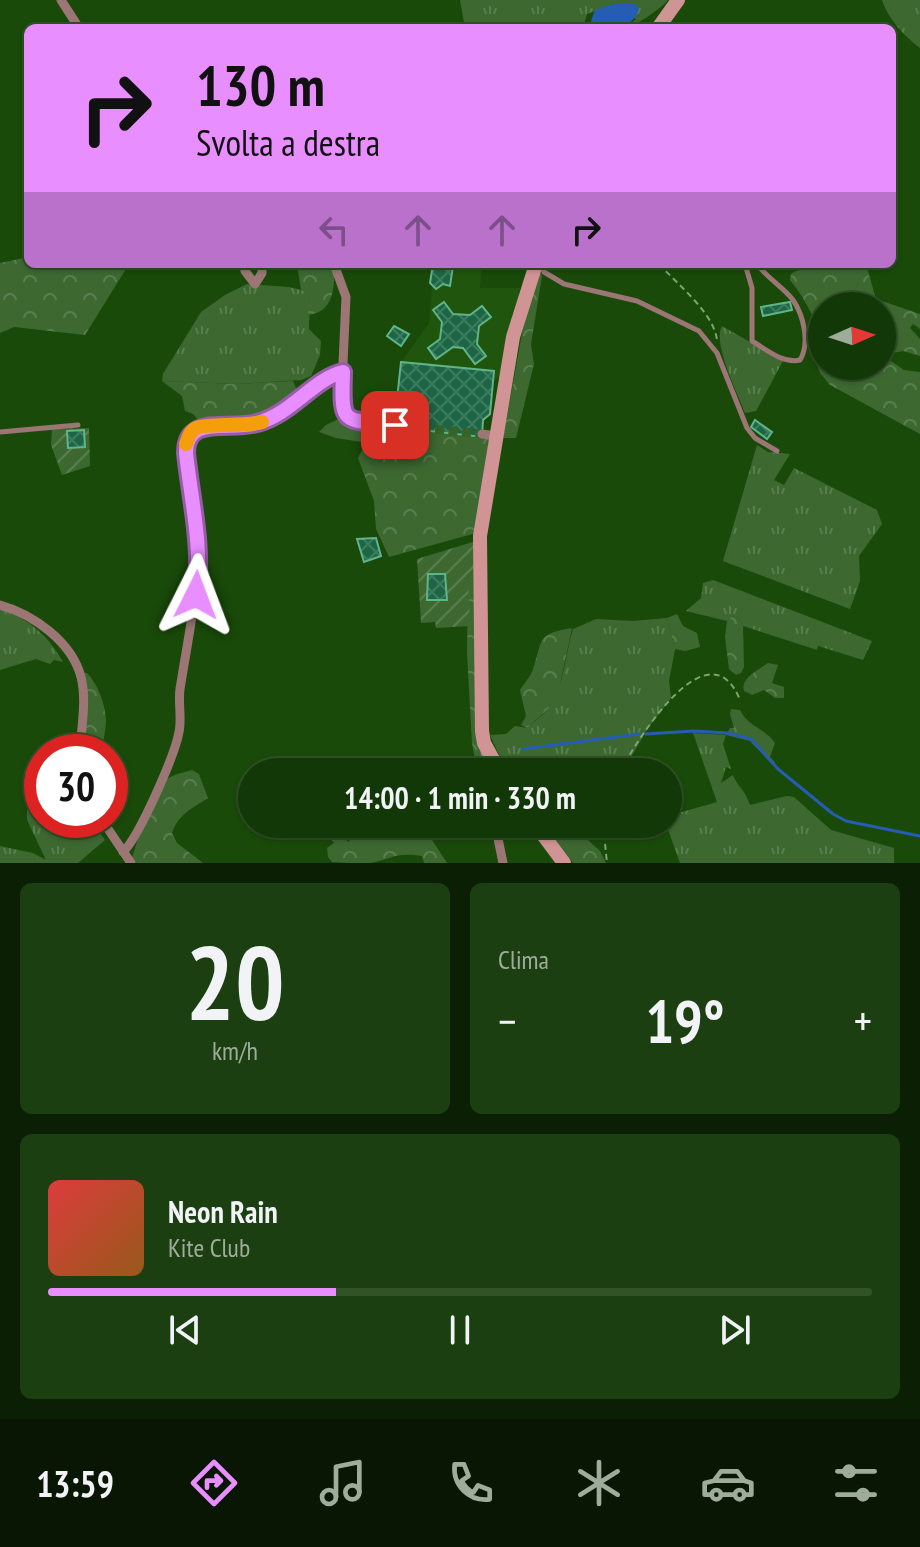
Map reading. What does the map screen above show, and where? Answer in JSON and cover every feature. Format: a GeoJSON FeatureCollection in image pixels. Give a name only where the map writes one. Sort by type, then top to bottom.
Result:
{"type":"FeatureCollection","features":[{"type":"Feature","properties":{"kind":"street"},"geometry":{"type":"LineString","coordinates":[[61,0],[76,24]]}},
{"type":"Feature","properties":{"kind":"street"},"geometry":{"type":"LineString","coordinates":[[661,24],[678,0]]}},
{"type":"Feature","properties":{"kind":"street"},"geometry":{"type":"LineString","coordinates":[[245,271],[255,284],[262,268]]}},
{"type":"Feature","properties":{"kind":"street"},"geometry":{"type":"LineString","coordinates":[[335,268],[346,297],[341,407],[351,420],[395,425]]}},
{"type":"Feature","properties":{"kind":"street"},"geometry":{"type":"LineString","coordinates":[[486,758],[482,731],[480,536],[489,435],[513,337],[538,268]]}},
{"type":"Feature","properties":{"kind":"street"},"geometry":{"type":"LineString","coordinates":[[123,852],[129,847],[144,817],[179,731],[179,695],[199,577],[197,523],[186,442],[198,427],[242,426],[279,415],[332,374],[343,372]]}},
{"type":"Feature","properties":{"kind":"street"},"geometry":{"type":"LineString","coordinates":[[0,605],[17,610],[49,630],[77,666],[82,681],[81,734]]}},
{"type":"Feature","properties":{"kind":"street"},"geometry":{"type":"LineString","coordinates":[[484,743],[492,758]]}},
{"type":"Feature","properties":{"kind":"street"},"geometry":{"type":"LineString","coordinates":[[114,838],[131,863]]}},
{"type":"Feature","properties":{"kind":"street"},"geometry":{"type":"LineString","coordinates":[[498,838],[503,863]]}},
{"type":"Feature","properties":{"kind":"street"},"geometry":{"type":"LineString","coordinates":[[545,838],[564,863]]}},
{"type":"Feature","properties":{"kind":"lane"},"geometry":{"type":"LineString","coordinates":[[542,268],[564,284],[623,297],[681,321],[707,337],[717,353],[747,428],[755,438],[777,451]]}},
{"type":"Feature","properties":{"kind":"lane"},"geometry":{"type":"LineString","coordinates":[[746,268],[752,288],[752,341],[783,359],[792,362],[800,360],[805,353],[806,339],[800,315],[792,299],[760,268]]}},
{"type":"Feature","properties":{"kind":"lane"},"geometry":{"type":"LineString","coordinates":[[0,432],[78,425]]}},
{"type":"Feature","properties":{"kind":"path"},"geometry":{"type":"LineString","coordinates":[[663,268],[708,316],[716,331],[717,353]]}},
{"type":"Feature","properties":{"kind":"path"},"geometry":{"type":"LineString","coordinates":[[628,758],[674,693],[697,679],[707,675],[728,680],[740,700]]}},
{"type":"Feature","properties":{"kind":"path"},"geometry":{"type":"LineString","coordinates":[[604,838],[607,863]]}},
{"type":"Feature","properties":{"kind":"shaded area"},"geometry":{"type":"Polygon","coordinates":[[[434,268],[482,268],[480,288],[520,288],[500,377],[493,381],[490,414],[483,420],[482,437],[394,427],[401,362],[429,323],[434,268]]]}},
{"type":"Feature","properties":{"kind":"green space"},"geometry":{"type":"Polygon","coordinates":[[[460,0],[668,0],[634,24],[629,24],[636,19],[614,4],[587,14],[584,24],[464,24],[460,0]]]}},
{"type":"Feature","properties":{"kind":"green space"},"geometry":{"type":"Polygon","coordinates":[[[882,0],[920,0],[920,48],[897,27],[882,0]]]}},
{"type":"Feature","properties":{"kind":"green space"},"geometry":{"type":"Polygon","coordinates":[[[24,258],[24,268],[127,268],[85,335],[14,327],[0,333],[0,263],[24,258]]]}},
{"type":"Feature","properties":{"kind":"green space"},"geometry":{"type":"Polygon","coordinates":[[[298,268],[333,268],[333,289],[323,309],[308,315],[310,293],[301,290],[298,268]]]}},
{"type":"Feature","properties":{"kind":"green space"},"geometry":{"type":"Polygon","coordinates":[[[867,268],[874,292],[808,292],[808,307],[790,280],[791,274],[796,271],[867,268]]]}},
{"type":"Feature","properties":{"kind":"green space"},"geometry":{"type":"Polygon","coordinates":[[[539,269],[542,276],[531,344],[534,364],[516,438],[503,438],[525,317],[539,269]]]}},
{"type":"Feature","properties":{"kind":"green space"},"geometry":{"type":"Polygon","coordinates":[[[247,284],[310,292],[309,329],[321,341],[320,355],[311,376],[301,380],[237,384],[162,381],[163,374],[201,312],[247,284]]]}},
{"type":"Feature","properties":{"kind":"green space"},"geometry":{"type":"Polygon","coordinates":[[[896,306],[920,314],[920,329],[913,324],[910,328],[920,339],[920,356],[903,351],[896,352],[896,306]]]}},
{"type":"Feature","properties":{"kind":"green space"},"geometry":{"type":"Polygon","coordinates":[[[722,326],[783,361],[756,411],[745,413],[732,382],[720,344],[722,326]]]}},
{"type":"Feature","properties":{"kind":"green space"},"geometry":{"type":"Polygon","coordinates":[[[896,364],[904,370],[920,372],[920,434],[826,380],[896,380],[896,364]]]}},
{"type":"Feature","properties":{"kind":"green space"},"geometry":{"type":"Polygon","coordinates":[[[162,381],[237,384],[293,381],[300,398],[269,415],[200,422],[185,411],[182,396],[162,381]]]}},
{"type":"Feature","properties":{"kind":"green space"},"geometry":{"type":"Polygon","coordinates":[[[343,417],[375,426],[490,439],[476,533],[389,557],[376,529],[374,501],[358,458],[373,430],[363,430],[366,440],[362,442],[319,432],[343,417]]]}},
{"type":"Feature","properties":{"kind":"green space"},"geometry":{"type":"Polygon","coordinates":[[[89,428],[90,466],[62,475],[51,445],[52,429],[89,428]]]}},
{"type":"Feature","properties":{"kind":"green space"},"geometry":{"type":"Polygon","coordinates":[[[757,445],[768,452],[790,454],[774,480],[784,485],[794,468],[877,510],[882,524],[859,556],[860,581],[850,609],[723,561],[757,445]]]}},
{"type":"Feature","properties":{"kind":"green space"},"geometry":{"type":"Polygon","coordinates":[[[476,541],[476,566],[468,578],[470,626],[436,628],[435,622],[421,623],[417,559],[476,541]]]}},
{"type":"Feature","properties":{"kind":"green space"},"geometry":{"type":"Polygon","coordinates":[[[476,566],[480,706],[489,758],[475,758],[472,743],[467,653],[468,578],[476,566]]]}},
{"type":"Feature","properties":{"kind":"green space"},"geometry":{"type":"Polygon","coordinates":[[[713,580],[872,641],[863,660],[818,646],[817,650],[743,626],[739,618],[733,616],[727,621],[686,611],[701,598],[703,583],[713,580]]]}},
{"type":"Feature","properties":{"kind":"green space"},"geometry":{"type":"Polygon","coordinates":[[[0,609],[37,629],[63,662],[54,660],[50,664],[36,659],[0,670],[0,609]]]}},
{"type":"Feature","properties":{"kind":"green space"},"geometry":{"type":"Polygon","coordinates":[[[677,614],[683,626],[697,633],[700,647],[685,651],[675,649],[667,618],[677,614]]]}},
{"type":"Feature","properties":{"kind":"green space"},"geometry":{"type":"Polygon","coordinates":[[[733,616],[739,618],[743,626],[744,667],[736,675],[729,669],[725,637],[727,621],[733,616]]]}},
{"type":"Feature","properties":{"kind":"green space"},"geometry":{"type":"Polygon","coordinates":[[[667,618],[675,649],[669,681],[671,698],[630,758],[501,758],[490,735],[506,734],[515,726],[527,728],[547,710],[561,682],[573,629],[596,619],[633,621],[667,618]]]}},
{"type":"Feature","properties":{"kind":"green space"},"geometry":{"type":"Polygon","coordinates":[[[572,628],[558,694],[548,709],[527,728],[521,725],[526,716],[520,690],[532,672],[541,643],[553,632],[572,628]]]}},
{"type":"Feature","properties":{"kind":"green space"},"geometry":{"type":"Polygon","coordinates":[[[768,663],[778,665],[772,683],[784,687],[784,698],[775,698],[764,690],[752,695],[744,691],[747,678],[768,663]]]}},
{"type":"Feature","properties":{"kind":"green space"},"geometry":{"type":"Polygon","coordinates":[[[81,672],[87,673],[98,689],[106,720],[104,734],[81,734],[81,672]]]}},
{"type":"Feature","properties":{"kind":"green space"},"geometry":{"type":"Polygon","coordinates":[[[731,709],[740,710],[747,720],[775,743],[770,757],[775,762],[773,765],[750,741],[726,735],[730,728],[734,728],[731,709]]]}},
{"type":"Feature","properties":{"kind":"green space"},"geometry":{"type":"Polygon","coordinates":[[[693,733],[726,735],[723,744],[731,769],[726,767],[721,783],[733,775],[750,805],[794,797],[831,830],[894,848],[894,863],[680,863],[671,838],[682,838],[682,812],[717,802],[693,733]]]}},
{"type":"Feature","properties":{"kind":"green space"},"geometry":{"type":"Polygon","coordinates":[[[192,770],[199,774],[208,798],[182,817],[172,833],[177,843],[203,863],[136,863],[132,858],[158,790],[168,778],[192,770]]]}},
{"type":"Feature","properties":{"kind":"green space"},"geometry":{"type":"Polygon","coordinates":[[[36,838],[105,840],[78,863],[0,863],[0,846],[33,853],[46,860],[36,838]]]}},
{"type":"Feature","properties":{"kind":"green space"},"geometry":{"type":"Polygon","coordinates":[[[330,838],[345,838],[348,842],[352,838],[432,840],[447,863],[424,863],[422,856],[407,855],[371,863],[332,862],[327,848],[334,843],[330,838]]]}},
{"type":"Feature","properties":{"kind":"green space"},"geometry":{"type":"Polygon","coordinates":[[[554,838],[586,838],[600,851],[606,863],[573,863],[554,838]]]}},
{"type":"Feature","properties":{"kind":"water"},"geometry":{"type":"Polygon","coordinates":[[[614,4],[635,4],[639,9],[627,24],[592,24],[595,10],[614,4]]]}},
{"type":"Feature","properties":{"kind":"building"},"geometry":{"type":"Polygon","coordinates":[[[432,268],[453,268],[450,286],[443,284],[436,289],[430,283],[432,268]]]}},
{"type":"Feature","properties":{"kind":"building"},"geometry":{"type":"Polygon","coordinates":[[[444,302],[453,314],[470,315],[482,306],[491,317],[479,326],[477,344],[486,356],[475,364],[463,348],[453,347],[436,359],[428,348],[440,339],[442,322],[433,310],[444,302]]]}},
{"type":"Feature","properties":{"kind":"building"},"geometry":{"type":"Polygon","coordinates":[[[790,302],[792,310],[763,316],[761,307],[790,302]]]}},
{"type":"Feature","properties":{"kind":"building"},"geometry":{"type":"Polygon","coordinates":[[[394,326],[409,334],[401,346],[387,336],[394,326]]]}},
{"type":"Feature","properties":{"kind":"building"},"geometry":{"type":"Polygon","coordinates":[[[401,362],[494,371],[490,414],[483,420],[482,437],[394,427],[401,362]]]}},
{"type":"Feature","properties":{"kind":"building"},"geometry":{"type":"Polygon","coordinates":[[[755,420],[772,432],[767,439],[751,427],[755,420]]]}},
{"type":"Feature","properties":{"kind":"building"},"geometry":{"type":"Polygon","coordinates":[[[84,430],[85,447],[68,448],[67,431],[84,430]]]}},
{"type":"Feature","properties":{"kind":"building"},"geometry":{"type":"Polygon","coordinates":[[[376,538],[381,556],[364,562],[357,539],[376,538]]]}},
{"type":"Feature","properties":{"kind":"building"},"geometry":{"type":"Polygon","coordinates":[[[428,574],[445,574],[447,600],[427,600],[428,574]]]}},
{"type":"Feature","properties":{"kind":"waterway"},"geometry":{"type":"LineString","coordinates":[[646,734],[694,731],[727,733],[751,739],[778,769],[833,814],[846,821],[920,836]]}},
{"type":"Feature","properties":{"kind":"waterway"},"geometry":{"type":"LineString","coordinates":[[523,749],[639,734]]}},
{"type":"Feature","properties":{"kind":"tunnel"},"geometry":{"type":"LineString","coordinates":[[395,425],[482,434]]}},
{"type":"Feature","properties":{"kind":"slow traffic"},"geometry":{"type":"LineString","coordinates":[[186,444],[191,432],[198,427],[242,426],[262,422]]}},
{"type":"Feature","properties":{"kind":"route"},"geometry":{"type":"LineString","coordinates":[[196,595],[199,577],[197,523],[186,453],[186,442],[191,432],[198,427],[258,423],[279,415],[332,374],[343,372],[341,407],[344,414],[351,420],[395,425]]}}]}
